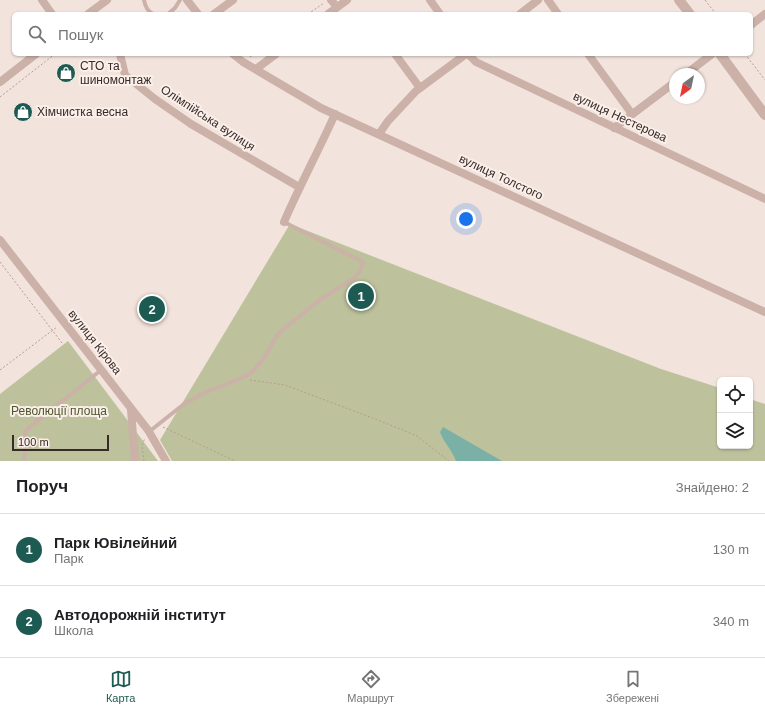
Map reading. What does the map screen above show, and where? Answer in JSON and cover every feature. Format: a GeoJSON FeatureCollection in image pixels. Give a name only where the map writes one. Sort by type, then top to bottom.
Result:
{"type":"FeatureCollection","features":[{"type":"Feature","properties":{"kind":"street"},"geometry":{"type":"LineString","coordinates":[[42,0],[51,12]]}},
{"type":"Feature","properties":{"kind":"street"},"geometry":{"type":"LineString","coordinates":[[91,12],[107,0]]}},
{"type":"Feature","properties":{"kind":"street"},"geometry":{"type":"LineString","coordinates":[[187,0],[196,12]]}},
{"type":"Feature","properties":{"kind":"street"},"geometry":{"type":"LineString","coordinates":[[217,12],[233,0]]}},
{"type":"Feature","properties":{"kind":"street"},"geometry":{"type":"LineString","coordinates":[[331,0],[337,8]]}},
{"type":"Feature","properties":{"kind":"street"},"geometry":{"type":"LineString","coordinates":[[331,12],[347,0]]}},
{"type":"Feature","properties":{"kind":"street"},"geometry":{"type":"LineString","coordinates":[[430,0],[439,12]]}},
{"type":"Feature","properties":{"kind":"street"},"geometry":{"type":"LineString","coordinates":[[523,12],[538,0]]}},
{"type":"Feature","properties":{"kind":"street"},"geometry":{"type":"LineString","coordinates":[[548,0],[557,12]]}},
{"type":"Feature","properties":{"kind":"street"},"geometry":{"type":"LineString","coordinates":[[679,0],[688,12]]}},
{"type":"Feature","properties":{"kind":"street"},"geometry":{"type":"LineString","coordinates":[[753,23],[765,14]]}},
{"type":"Feature","properties":{"kind":"street"},"geometry":{"type":"LineString","coordinates":[[0,82],[33,56]]}},
{"type":"Feature","properties":{"kind":"street","name":"Олімпійська вулиця"},"geometry":{"type":"LineString","coordinates":[[120,56],[125,75],[155,99],[191,124],[299,187]]}},
{"type":"Feature","properties":{"kind":"street","name":"вулиця Толстого"},"geometry":{"type":"LineString","coordinates":[[236,56],[243,62],[321,108],[765,312]]}},
{"type":"Feature","properties":{"kind":"street"},"geometry":{"type":"LineString","coordinates":[[256,69],[273,56]]}},
{"type":"Feature","properties":{"kind":"street"},"geometry":{"type":"LineString","coordinates":[[396,56],[420,88]]}},
{"type":"Feature","properties":{"kind":"street"},"geometry":{"type":"LineString","coordinates":[[379,134],[398,110],[420,88],[464,56]]}},
{"type":"Feature","properties":{"kind":"street","name":"вулиця Нестерова"},"geometry":{"type":"LineString","coordinates":[[469,56],[476,62],[765,199]]}},
{"type":"Feature","properties":{"kind":"street"},"geometry":{"type":"LineString","coordinates":[[589,56],[632,114]]}},
{"type":"Feature","properties":{"kind":"street"},"geometry":{"type":"LineString","coordinates":[[694,68],[709,56]]}},
{"type":"Feature","properties":{"kind":"street"},"geometry":{"type":"LineString","coordinates":[[721,56],[765,115]]}},
{"type":"Feature","properties":{"kind":"street"},"geometry":{"type":"LineString","coordinates":[[614,128],[669,86]]}},
{"type":"Feature","properties":{"kind":"street"},"geometry":{"type":"LineString","coordinates":[[284,222],[299,187],[317,155],[335,114]]}},
{"type":"Feature","properties":{"kind":"street","name":"вулиця Кірова"},"geometry":{"type":"LineString","coordinates":[[0,240],[148,430],[166,461]]}},
{"type":"Feature","properties":{"kind":"street"},"geometry":{"type":"LineString","coordinates":[[131,410],[135,461]]}},
{"type":"Feature","properties":{"kind":"lane"},"geometry":{"type":"LineString","coordinates":[[144,0],[149,12]]}},
{"type":"Feature","properties":{"kind":"lane"},"geometry":{"type":"LineString","coordinates":[[170,12],[180,0]]}},
{"type":"Feature","properties":{"kind":"lane"},"geometry":{"type":"LineString","coordinates":[[148,430],[150,431],[184,404],[204,393],[239,380],[253,371],[264,358],[278,334],[317,302],[354,278],[360,272],[363,262],[284,222]]}},
{"type":"Feature","properties":{"kind":"lane"},"geometry":{"type":"LineString","coordinates":[[24,461],[26,441],[25,431],[102,370]]}},
{"type":"Feature","properties":{"kind":"path"},"geometry":{"type":"LineString","coordinates":[[311,12],[327,0]]}},
{"type":"Feature","properties":{"kind":"path"},"geometry":{"type":"LineString","coordinates":[[705,0],[714,12]]}},
{"type":"Feature","properties":{"kind":"path"},"geometry":{"type":"LineString","coordinates":[[0,97],[52,56]]}},
{"type":"Feature","properties":{"kind":"path"},"geometry":{"type":"LineString","coordinates":[[747,56],[765,80]]}},
{"type":"Feature","properties":{"kind":"path"},"geometry":{"type":"LineString","coordinates":[[0,262],[62,343]]}},
{"type":"Feature","properties":{"kind":"path"},"geometry":{"type":"LineString","coordinates":[[0,370],[64,321]]}},
{"type":"Feature","properties":{"kind":"path"},"geometry":{"type":"LineString","coordinates":[[239,380],[286,385],[322,398],[417,436],[449,461]]}},
{"type":"Feature","properties":{"kind":"path"},"geometry":{"type":"LineString","coordinates":[[158,424],[235,461]]}},
{"type":"Feature","properties":{"kind":"path"},"geometry":{"type":"LineString","coordinates":[[144,461],[142,445],[148,430]]}},
{"type":"Feature","properties":{"kind":"green space"},"geometry":{"type":"Polygon","coordinates":[[[290,224],[661,369],[717,387],[717,449],[753,449],[753,400],[765,404],[765,461],[172,461],[160,440],[290,224]]]}},
{"type":"Feature","properties":{"kind":"green space","name":"Революції площа"},"geometry":{"type":"Polygon","coordinates":[[[68,341],[158,461],[0,461],[0,394],[68,341]]]}},
{"type":"Feature","properties":{"kind":"water"},"geometry":{"type":"Polygon","coordinates":[[[443,427],[502,461],[456,461],[440,432],[443,427]]]}},
{"type":"Feature","properties":{"kind":"place","name":"СТО та шиномонтаж"},"geometry":{"type":"Point","coordinates":[66,73]}},
{"type":"Feature","properties":{"kind":"place","name":"Хімчистка весна"},"geometry":{"type":"Point","coordinates":[23,112]}},
{"type":"Feature","properties":{"kind":"place","name":"Парк Ювілейний"},"geometry":{"type":"Point","coordinates":[361,296]}},
{"type":"Feature","properties":{"kind":"place","name":"Автодорожній інститут"},"geometry":{"type":"Point","coordinates":[152,309]}}]}
